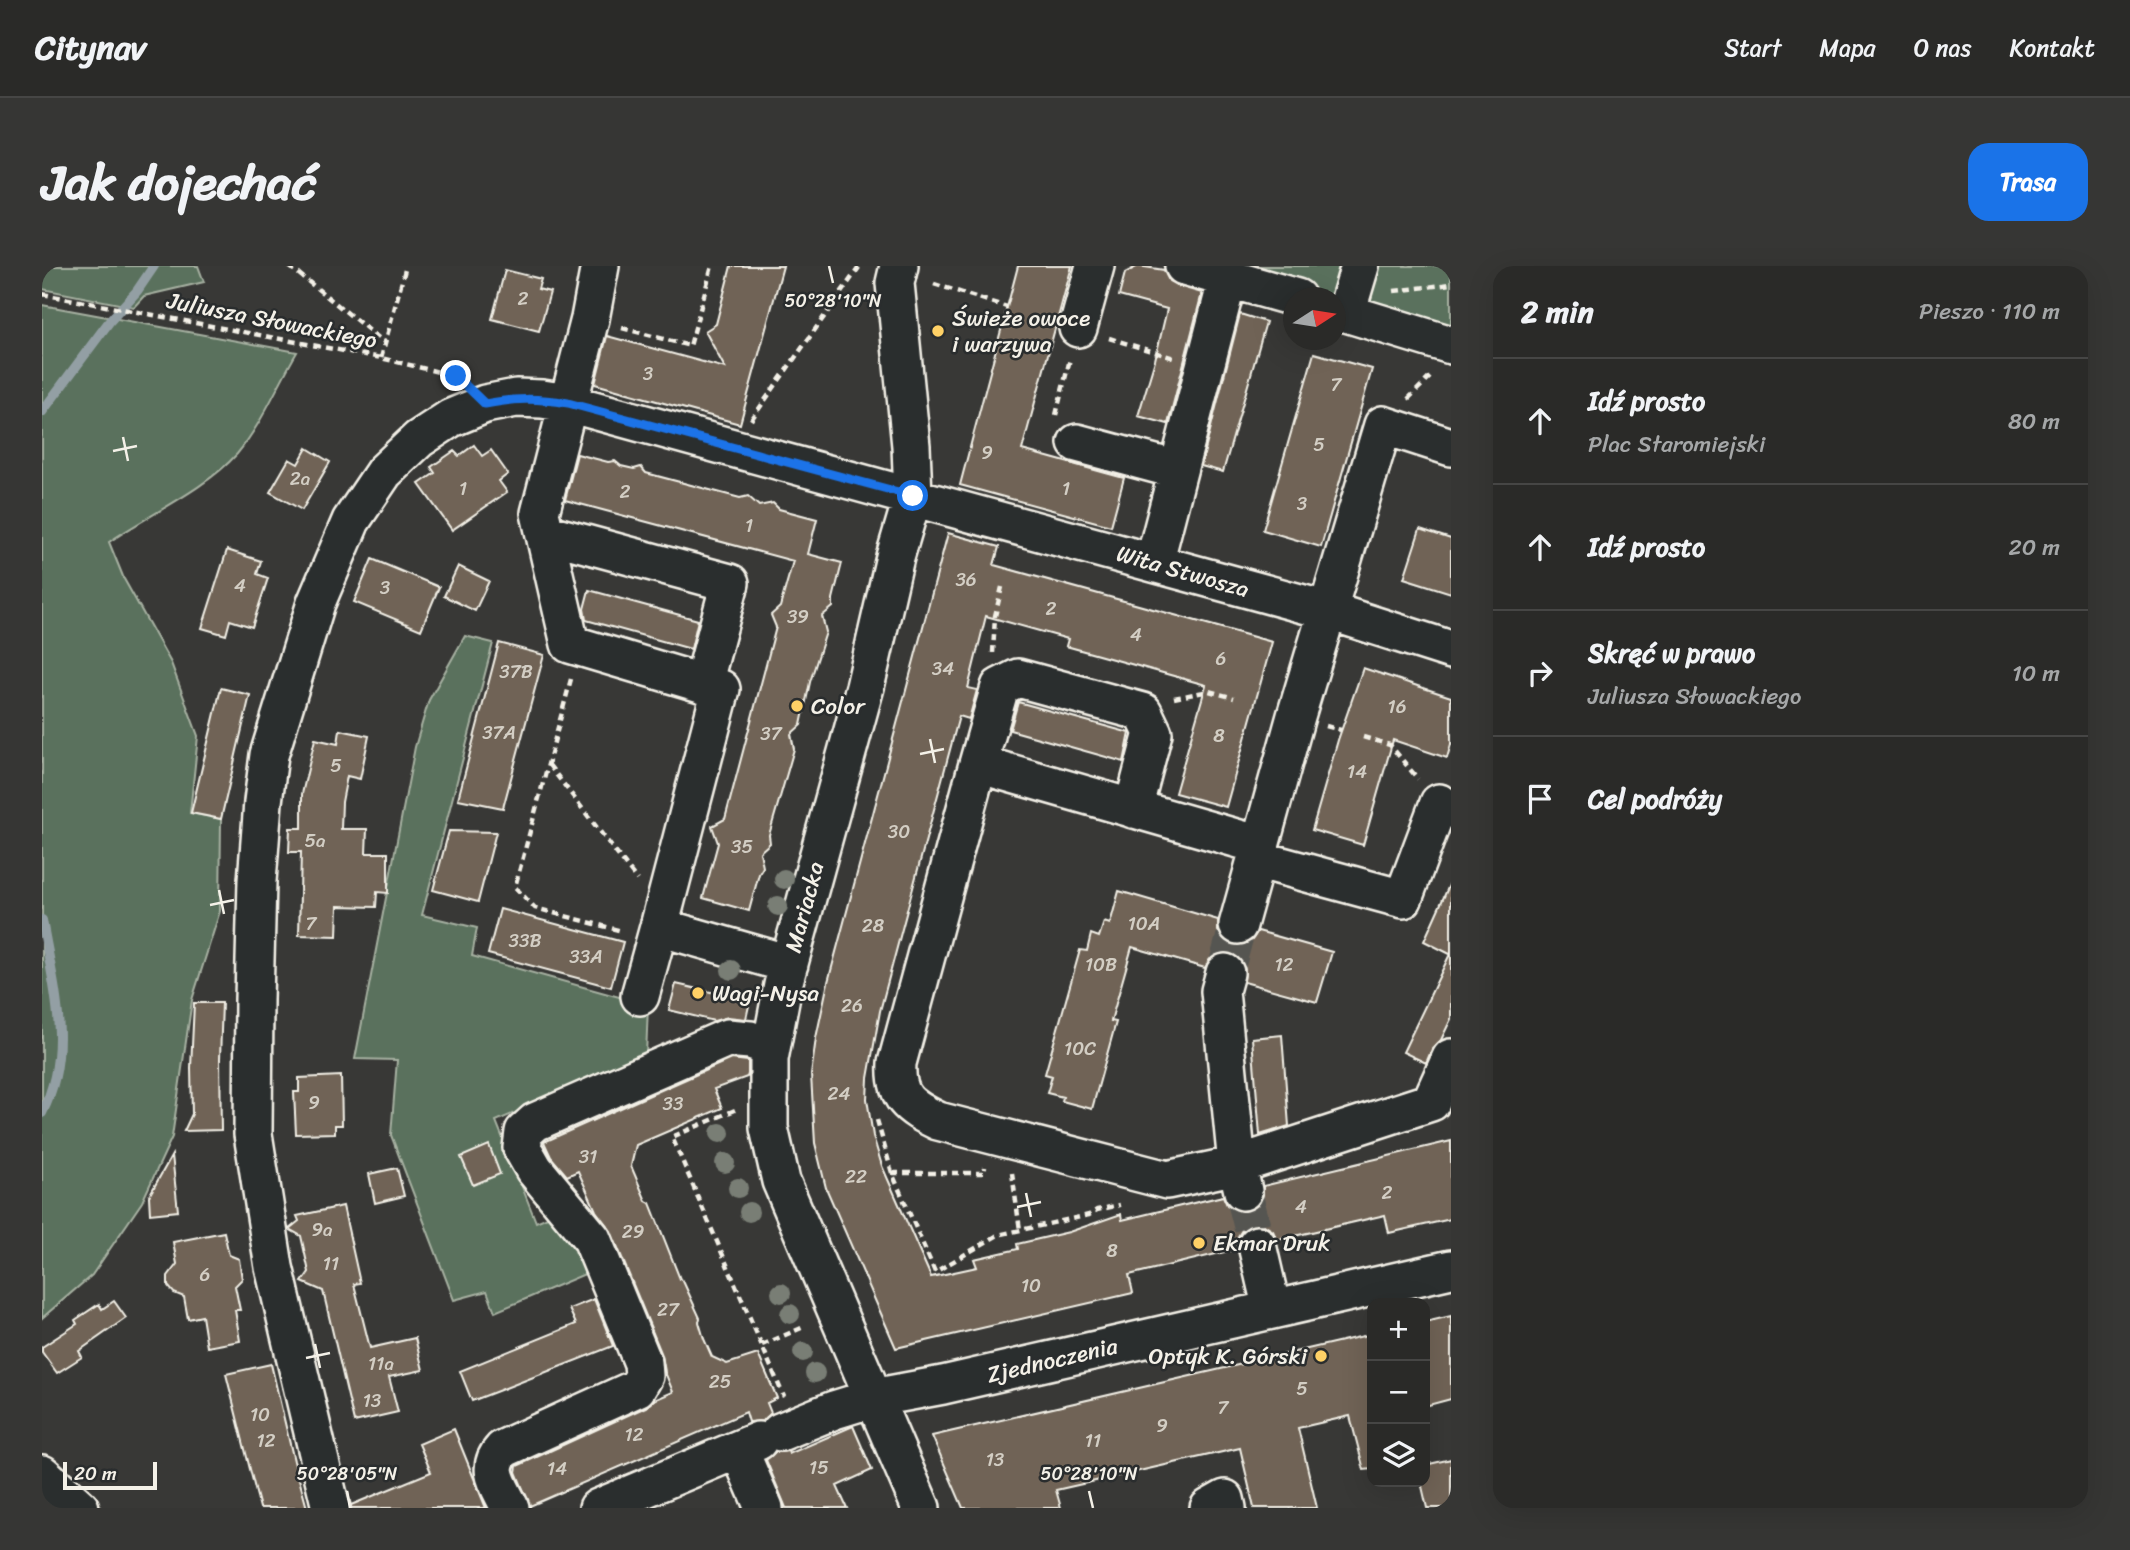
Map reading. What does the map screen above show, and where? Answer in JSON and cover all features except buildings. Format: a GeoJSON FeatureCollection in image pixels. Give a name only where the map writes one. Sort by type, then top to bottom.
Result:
{"type":"FeatureCollection","features":[{"type":"Feature","properties":{"kind":"street"},"geometry":{"type":"LineString","coordinates":[[600,266],[590,319],[540,513],[570,644],[721,689],[640,996]]}},
{"type":"Feature","properties":{"kind":"street","name":"Mariacka"},"geometry":{"type":"LineString","coordinates":[[899,266],[895,283],[911,446],[913,496],[895,557],[865,687],[789,964],[771,1047],[768,1096],[769,1128],[781,1181],[921,1508]]}},
{"type":"Feature","properties":{"kind":"street"},"geometry":{"type":"LineString","coordinates":[[1078,328],[1095,266]]}},
{"type":"Feature","properties":{"kind":"street"},"geometry":{"type":"LineString","coordinates":[[1184,266],[1283,294]]}},
{"type":"Feature","properties":{"kind":"street"},"geometry":{"type":"LineString","coordinates":[[1154,563],[1228,278]]}},
{"type":"Feature","properties":{"kind":"street"},"geometry":{"type":"LineString","coordinates":[[1348,296],[1446,355]]}},
{"type":"Feature","properties":{"kind":"street","name":"Wita Stwosza"},"geometry":{"type":"LineString","coordinates":[[331,1508],[274,1266],[253,1134],[257,881],[262,802],[269,755],[316,603],[351,521],[384,472],[419,439],[451,418],[485,404],[516,398],[568,403],[1329,611],[1451,650]]}},
{"type":"Feature","properties":{"kind":"street"},"geometry":{"type":"LineString","coordinates":[[1238,926],[1296,716],[1383,425],[1451,447]]}},
{"type":"Feature","properties":{"kind":"street"},"geometry":{"type":"LineString","coordinates":[[1077,443],[1178,470]]}},
{"type":"Feature","properties":{"kind":"street"},"geometry":{"type":"LineString","coordinates":[[545,533],[730,583],[703,684]]}},
{"type":"Feature","properties":{"kind":"street"},"geometry":{"type":"LineString","coordinates":[[1133,808],[1153,733],[1143,712],[1018,678],[1000,687],[897,1063],[896,1080],[902,1097],[917,1111],[938,1121],[1167,1180],[1240,1178],[1431,1101],[1451,1058]]}},
{"type":"Feature","properties":{"kind":"street"},"geometry":{"type":"LineString","coordinates":[[978,764],[1133,808],[1404,899],[1445,806]]}},
{"type":"Feature","properties":{"kind":"street"},"geometry":{"type":"LineString","coordinates":[[659,927],[789,964]]}},
{"type":"Feature","properties":{"kind":"street"},"geometry":{"type":"LineString","coordinates":[[1224,973],[1220,991],[1240,1178]]}},
{"type":"Feature","properties":{"kind":"street"},"geometry":{"type":"LineString","coordinates":[[510,1508],[493,1471],[495,1458],[503,1449],[637,1388],[644,1376],[643,1363],[592,1239],[534,1168],[522,1148],[524,1132],[535,1122],[727,1038],[750,1040],[771,1047]]}},
{"type":"Feature","properties":{"kind":"street"},"geometry":{"type":"LineString","coordinates":[[1256,1245],[1272,1310]]}},
{"type":"Feature","properties":{"kind":"street","name":"Zjednoczenia"},"geometry":{"type":"LineString","coordinates":[[598,1508],[768,1437],[873,1398],[943,1385],[1451,1269]]}},
{"type":"Feature","properties":{"kind":"street"},"geometry":{"type":"LineString","coordinates":[[764,1508],[768,1437]]}},
{"type":"Feature","properties":{"kind":"street"},"geometry":{"type":"LineString","coordinates":[[42,1474],[80,1508]]}},
{"type":"Feature","properties":{"kind":"street"},"geometry":{"type":"LineString","coordinates":[[1209,1508],[1225,1499],[1227,1508]]}},
{"type":"Feature","properties":{"kind":"path"},"geometry":{"type":"LineString","coordinates":[[289,266],[385,343]]}},
{"type":"Feature","properties":{"kind":"path"},"geometry":{"type":"LineString","coordinates":[[382,358],[405,266]]}},
{"type":"Feature","properties":{"kind":"path"},"geometry":{"type":"LineString","coordinates":[[590,319],[690,346],[712,266]]}},
{"type":"Feature","properties":{"kind":"path"},"geometry":{"type":"LineString","coordinates":[[732,449],[860,266]]}},
{"type":"Feature","properties":{"kind":"path"},"geometry":{"type":"LineString","coordinates":[[934,284],[1007,307]]}},
{"type":"Feature","properties":{"kind":"path"},"geometry":{"type":"LineString","coordinates":[[1348,296],[1451,284]]}},
{"type":"Feature","properties":{"kind":"path","name":"Juliusza Słowackiego"},"geometry":{"type":"LineString","coordinates":[[42,294],[382,358],[456,376],[485,404]]}},
{"type":"Feature","properties":{"kind":"path"},"geometry":{"type":"LineString","coordinates":[[1077,443],[1051,436],[1078,328],[1205,367]]}},
{"type":"Feature","properties":{"kind":"path"},"geometry":{"type":"LineString","coordinates":[[1383,425],[1446,355]]}},
{"type":"Feature","properties":{"kind":"path"},"geometry":{"type":"LineString","coordinates":[[1000,687],[991,671],[995,616],[1002,587]]}},
{"type":"Feature","properties":{"kind":"path"},"geometry":{"type":"LineString","coordinates":[[570,644],[572,676],[515,887],[535,908],[659,927]]}},
{"type":"Feature","properties":{"kind":"path"},"geometry":{"type":"LineString","coordinates":[[1143,712],[1154,701],[1209,691],[1234,698]]}},
{"type":"Feature","properties":{"kind":"path"},"geometry":{"type":"LineString","coordinates":[[1363,737],[1390,745],[1445,806]]}},
{"type":"Feature","properties":{"kind":"path"},"geometry":{"type":"LineString","coordinates":[[548,764],[659,927]]}},
{"type":"Feature","properties":{"kind":"path"},"geometry":{"type":"LineString","coordinates":[[768,1096],[672,1137],[762,1345],[768,1437]]}},
{"type":"Feature","properties":{"kind":"path"},"geometry":{"type":"LineString","coordinates":[[902,1097],[874,1099],[892,1173],[935,1272],[998,1236],[1132,1202]]}},
{"type":"Feature","properties":{"kind":"path"},"geometry":{"type":"LineString","coordinates":[[892,1173],[984,1173],[1005,1138]]}},
{"type":"Feature","properties":{"kind":"path"},"geometry":{"type":"LineString","coordinates":[[1005,1138],[1020,1230]]}},
{"type":"Feature","properties":{"kind":"path"},"geometry":{"type":"LineString","coordinates":[[762,1345],[836,1313]]}},
{"type":"Feature","properties":{"kind":"green space"},"geometry":{"type":"Polygon","coordinates":[[[42,266],[198,266],[204,282],[144,296],[134,307],[42,289],[42,266]]]}},
{"type":"Feature","properties":{"kind":"green space"},"geometry":{"type":"Polygon","coordinates":[[[1250,266],[1451,266],[1451,334],[1346,301],[1346,287],[1293,287],[1250,266]]]}},
{"type":"Feature","properties":{"kind":"green space"},"geometry":{"type":"Polygon","coordinates":[[[42,305],[297,352],[262,418],[237,454],[193,490],[109,542],[124,579],[171,663],[198,736],[190,813],[221,819],[220,911],[192,1000],[172,1137],[142,1202],[92,1275],[42,1318],[42,305]]]}},
{"type":"Feature","properties":{"kind":"green space"},"geometry":{"type":"Polygon","coordinates":[[[465,636],[493,643],[422,915],[477,928],[472,956],[648,1005],[646,1056],[496,1121],[536,1222],[559,1212],[592,1271],[495,1312],[487,1291],[454,1300],[391,1135],[397,1060],[355,1059],[415,747],[429,700],[465,636]]]}},
{"type":"Feature","properties":{"kind":"waterway"},"geometry":{"type":"LineString","coordinates":[[42,412],[154,266]]}},
{"type":"Feature","properties":{"kind":"waterway"},"geometry":{"type":"LineString","coordinates":[[42,920],[55,993],[59,1041],[52,1089],[42,1113]]}},
{"type":"Feature","properties":{"kind":"tunnel"},"geometry":{"type":"LineString","coordinates":[[1225,973],[1238,925]]}},
{"type":"Feature","properties":{"kind":"tunnel"},"geometry":{"type":"LineString","coordinates":[[1243,1191],[1257,1245]]}},
{"type":"Feature","properties":{"kind":"place","name":"Świeże owoce i warzywa"},"geometry":{"type":"Point","coordinates":[938,331]}},
{"type":"Feature","properties":{"kind":"place","name":"Color"},"geometry":{"type":"Point","coordinates":[797,706]}},
{"type":"Feature","properties":{"kind":"place","name":"Wagi-Nysa"},"geometry":{"type":"Point","coordinates":[698,993]}},
{"type":"Feature","properties":{"kind":"place","name":"Ekmar Druk"},"geometry":{"type":"Point","coordinates":[1199,1243]}},
{"type":"Feature","properties":{"kind":"place","name":"Optyk K. Górski"},"geometry":{"type":"Point","coordinates":[1321,1356]}},
{"type":"Feature","properties":{"kind":"route"},"geometry":{"type":"LineString","coordinates":[[456,376],[485,404],[516,398],[568,403],[837,478],[913,496]]}}]}
